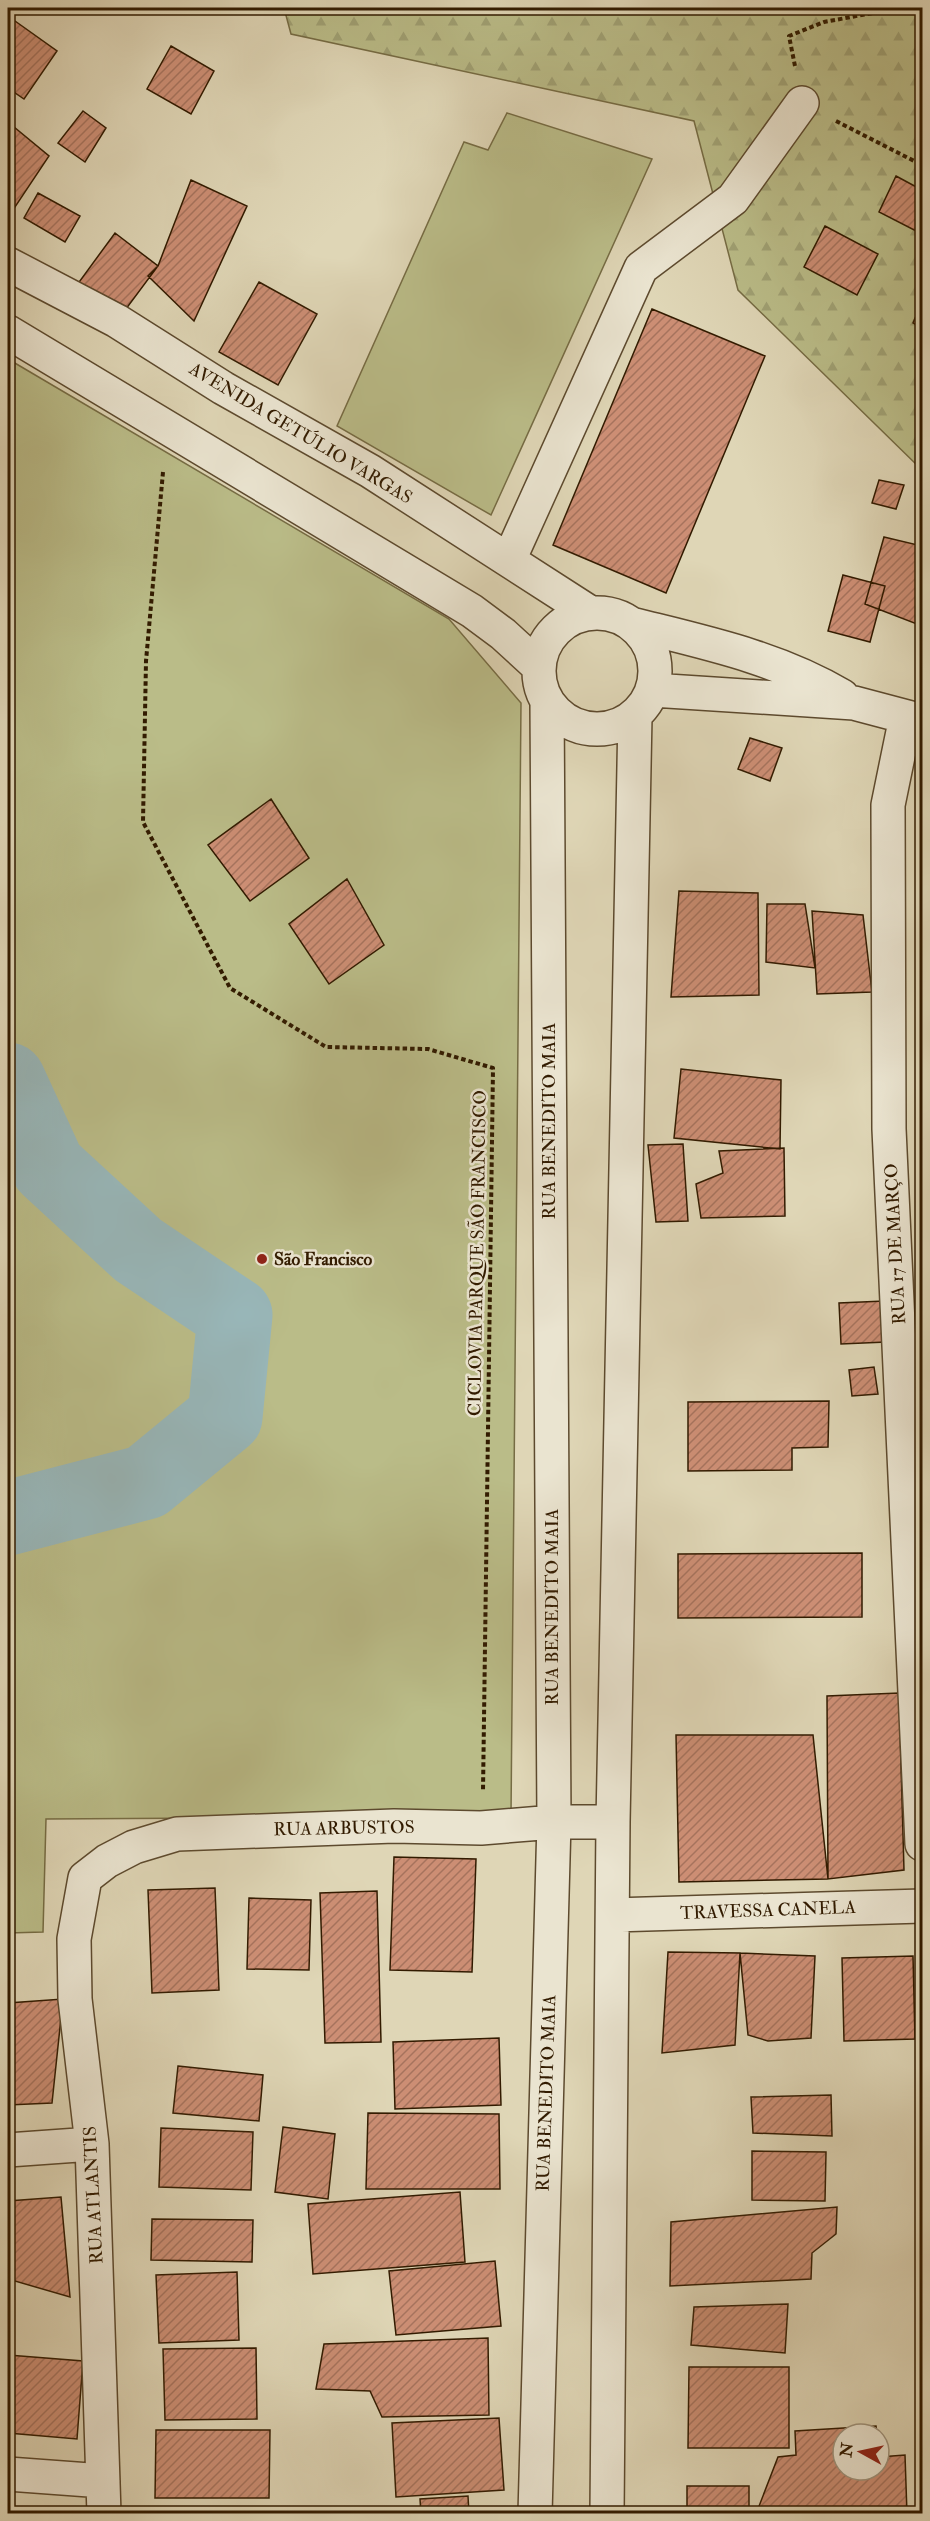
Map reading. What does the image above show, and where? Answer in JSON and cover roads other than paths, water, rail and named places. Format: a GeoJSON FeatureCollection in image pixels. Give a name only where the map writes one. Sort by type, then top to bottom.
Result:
{"type":"FeatureCollection","features":[{"type":"Feature","properties":{"kind":"street"},"geometry":{"type":"LineString","coordinates":[[509,560],[641,268],[733,200],[802,103]]}},
{"type":"Feature","properties":{"kind":"street","name":"AVENIDA GETÚLIO VARGAS"},"geometry":{"type":"LineString","coordinates":[[8,264],[117,321],[223,388],[370,471],[589,612]]}},
{"type":"Feature","properties":{"kind":"street"},"geometry":{"type":"LineString","coordinates":[[8,332],[472,611],[503,634],[539,667]]}},
{"type":"Feature","properties":{"kind":"street"},"geometry":{"type":"LineString","coordinates":[[854,704],[816,681],[779,664],[635,625],[613,614],[589,612],[570,619],[554,631],[543,647],[539,667],[540,684],[547,701],[559,717],[577,727],[597,730],[617,726],[643,703],[854,704],[914,719]]}},
{"type":"Feature","properties":{"kind":"street"},"geometry":{"type":"LineString","coordinates":[[607,2514],[613,1822],[643,703],[656,666],[649,644],[635,625]]}},
{"type":"Feature","properties":{"kind":"street","name":"RUA BENEDITO MAIA"},"geometry":{"type":"LineString","coordinates":[[535,2514],[554,1822],[547,701]]}},
{"type":"Feature","properties":{"kind":"street","name":"RUA 17 DE MARÇO"},"geometry":{"type":"LineString","coordinates":[[914,719],[888,805],[889,1129],[922,1844]]}},
{"type":"Feature","properties":{"kind":"street","name":"RUA ARBUSTOS"},"geometry":{"type":"LineString","coordinates":[[85,1878],[107,1861],[134,1847],[177,1834],[394,1826],[481,1828],[554,1822],[613,1822]]}},
{"type":"Feature","properties":{"kind":"street","name":"RUA ATLANTIS"},"geometry":{"type":"LineString","coordinates":[[85,1878],[74,1939],[75,1999],[92,2144],[104,2514]]}},
{"type":"Feature","properties":{"kind":"street","name":"TRAVESSA CANELA"},"geometry":{"type":"LineString","coordinates":[[613,1915],[922,1906]]}},
{"type":"Feature","properties":{"kind":"street"},"geometry":{"type":"LineString","coordinates":[[8,2150],[92,2144]]}},
{"type":"Feature","properties":{"kind":"street"},"geometry":{"type":"LineString","coordinates":[[8,2474],[103,2481]]}},
{"type":"Feature","properties":{"kind":"waterway"},"geometry":{"type":"LineString","coordinates":[[8,1080],[48,1167],[138,1250],[235,1315],[225,1417],[146,1482],[8,1518]]}},
{"type":"Feature","properties":{"kind":"place","name":"São Francisco"},"geometry":{"type":"Point","coordinates":[262,1259]}}]}
